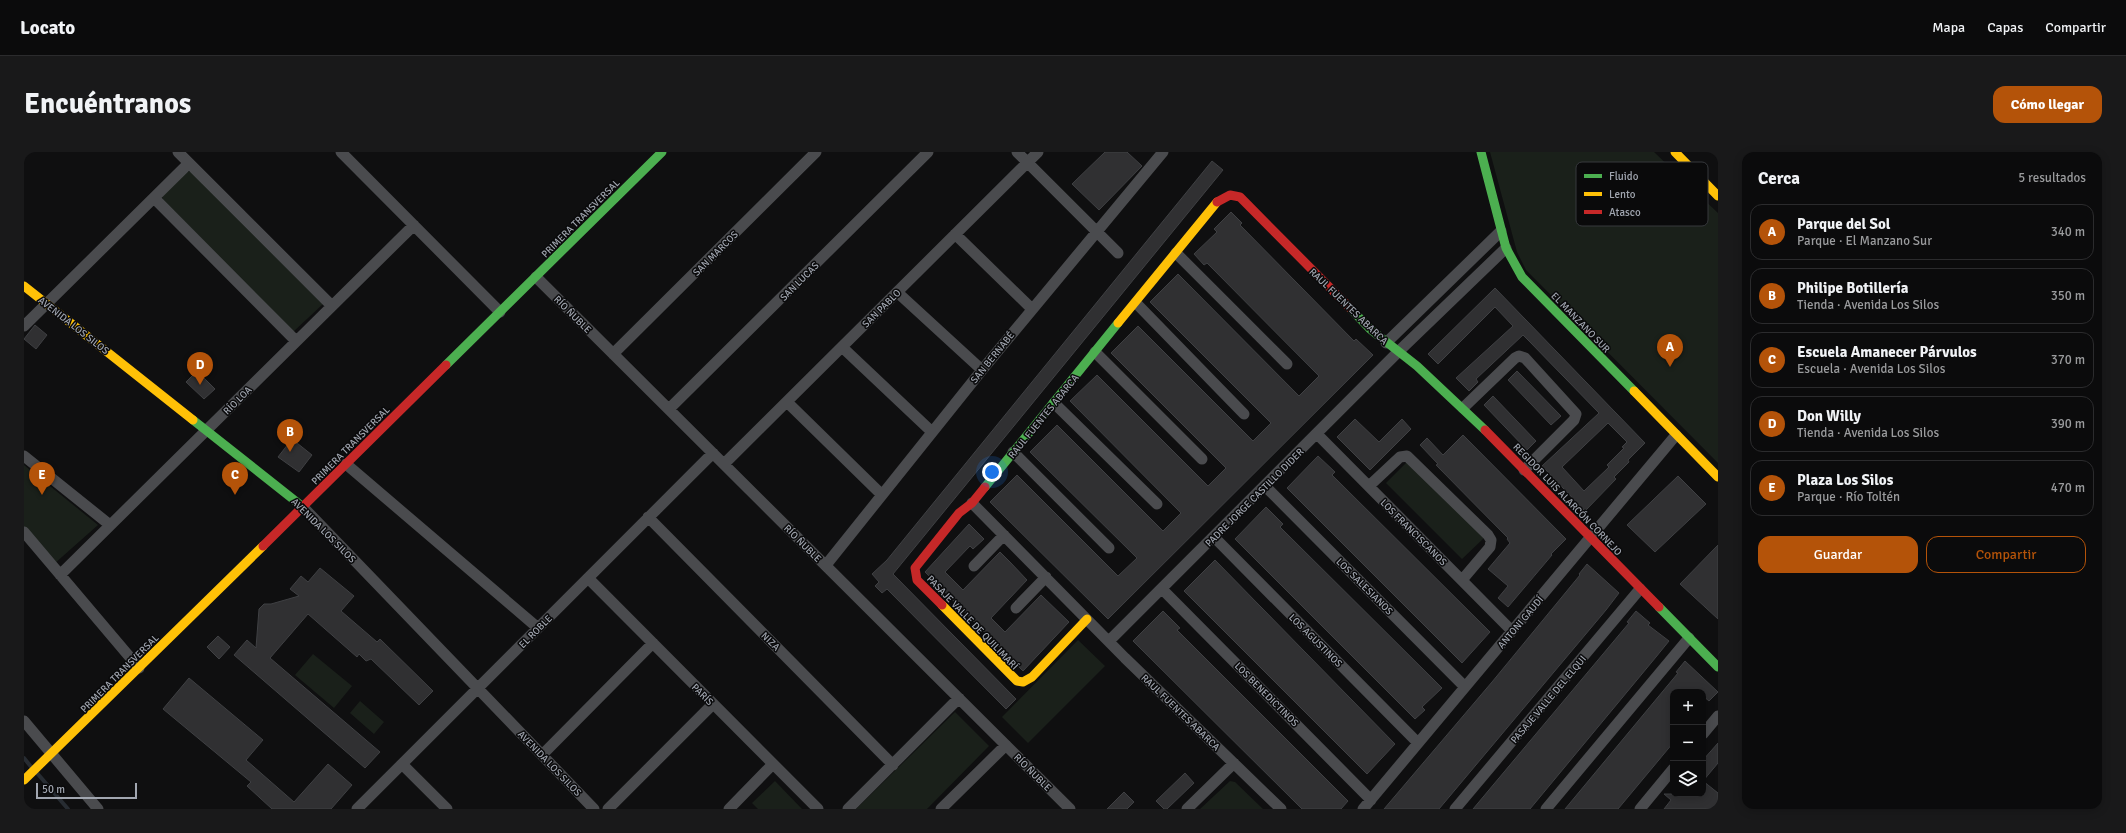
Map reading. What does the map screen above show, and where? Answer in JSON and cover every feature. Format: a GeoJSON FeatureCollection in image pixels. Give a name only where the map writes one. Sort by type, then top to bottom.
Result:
{"type":"FeatureCollection","features":[{"type":"Feature","properties":{"kind":"street"},"geometry":{"type":"LineString","coordinates":[[178,152],[332,306]]}},
{"type":"Feature","properties":{"kind":"street"},"geometry":{"type":"LineString","coordinates":[[341,152],[500,312]]}},
{"type":"Feature","properties":{"kind":"street","name":"PRIMERA TRANSVERSAL"},"geometry":{"type":"LineString","coordinates":[[27,777],[40,766],[662,152]]}},
{"type":"Feature","properties":{"kind":"street","name":"SAN MARCOS"},"geometry":{"type":"LineString","coordinates":[[613,354],[816,152]]}},
{"type":"Feature","properties":{"kind":"street","name":"SAN LUCAS"},"geometry":{"type":"LineString","coordinates":[[669,409],[928,152]]}},
{"type":"Feature","properties":{"kind":"street"},"geometry":{"type":"LineString","coordinates":[[1017,152],[1118,253]]}},
{"type":"Feature","properties":{"kind":"street","name":"SAN PABLO"},"geometry":{"type":"LineString","coordinates":[[724,464],[1038,152]]}},
{"type":"Feature","properties":{"kind":"street","name":"SAN BERNABÉ"},"geometry":{"type":"LineString","coordinates":[[826,565],[982,370],[1162,152]]}},
{"type":"Feature","properties":{"kind":"street","name":"EL MANZANO SUR"},"geometry":{"type":"LineString","coordinates":[[1481,152],[1506,248],[1522,277],[1718,477]]}},
{"type":"Feature","properties":{"kind":"street"},"geometry":{"type":"LineString","coordinates":[[1675,152],[1685,162]]}},
{"type":"Feature","properties":{"kind":"street"},"geometry":{"type":"LineString","coordinates":[[24,326],[189,163]]}},
{"type":"Feature","properties":{"kind":"street"},"geometry":{"type":"LineString","coordinates":[[1708,186],[1718,196]]}},
{"type":"Feature","properties":{"kind":"street","name":"RAUL FUENTES ABARCA"},"geometry":{"type":"LineString","coordinates":[[1281,809],[1109,642],[972,503],[1221,198],[1230,195],[1240,197],[1364,323],[1398,352]]}},
{"type":"Feature","properties":{"kind":"street"},"geometry":{"type":"LineString","coordinates":[[154,198],[296,341]]}},
{"type":"Feature","properties":{"kind":"street","name":"RÍO LOA"},"geometry":{"type":"LineString","coordinates":[[60,575],[414,225]]}},
{"type":"Feature","properties":{"kind":"street"},"geometry":{"type":"LineString","coordinates":[[1386,343],[1502,231]]}},
{"type":"Feature","properties":{"kind":"street"},"geometry":{"type":"LineString","coordinates":[[955,234],[1032,309]]}},
{"type":"Feature","properties":{"kind":"street","name":"PADRE JORGE CASTILLO DIDER"},"geometry":{"type":"LineString","coordinates":[[1109,642],[1398,352],[1506,248]]}},
{"type":"Feature","properties":{"kind":"street"},"geometry":{"type":"LineString","coordinates":[[1176,253],[1287,364]]}},
{"type":"Feature","properties":{"kind":"street","name":"RÍO ÑUBLE"},"geometry":{"type":"LineString","coordinates":[[536,277],[1070,809]]}},
{"type":"Feature","properties":{"kind":"street","name":"AVENIDA LOS SILOS"},"geometry":{"type":"LineString","coordinates":[[24,286],[303,507],[594,809]]}},
{"type":"Feature","properties":{"kind":"street"},"geometry":{"type":"LineString","coordinates":[[898,292],[982,370]]}},
{"type":"Feature","properties":{"kind":"street"},"geometry":{"type":"LineString","coordinates":[[1136,303],[1244,414]]}},
{"type":"Feature","properties":{"kind":"street"},"geometry":{"type":"LineString","coordinates":[[842,347],[932,432]]}},
{"type":"Feature","properties":{"kind":"street"},"geometry":{"type":"LineString","coordinates":[[1095,352],[1202,459]]}},
{"type":"Feature","properties":{"kind":"street","name":"REGIDOR LUIS ALARCÓN CORNEJO"},"geometry":{"type":"LineString","coordinates":[[1398,352],[1417,366],[1463,408],[1718,667]]}},
{"type":"Feature","properties":{"kind":"street"},"geometry":{"type":"LineString","coordinates":[[1463,408],[1515,358],[1519,356],[1525,358],[1576,414],[1574,420],[1524,470]]}},
{"type":"Feature","properties":{"kind":"street"},"geometry":{"type":"LineString","coordinates":[[786,402],[882,495]]}},
{"type":"Feature","properties":{"kind":"street"},"geometry":{"type":"LineString","coordinates":[[1054,402],[1157,504]]}},
{"type":"Feature","properties":{"kind":"street","name":"LOS FRANCISCANOS"},"geometry":{"type":"LineString","coordinates":[[1317,434],[1512,631]]}},
{"type":"Feature","properties":{"kind":"street","name":"ANTONI GAUDÍ"},"geometry":{"type":"LineString","coordinates":[[1363,809],[1676,435]]}},
{"type":"Feature","properties":{"kind":"street"},"geometry":{"type":"LineString","coordinates":[[1014,452],[1109,548]]}},
{"type":"Feature","properties":{"kind":"street","name":"EL ROBLE"},"geometry":{"type":"LineString","coordinates":[[357,809],[713,453]]}},
{"type":"Feature","properties":{"kind":"street"},"geometry":{"type":"LineString","coordinates":[[24,456],[110,525]]}},
{"type":"Feature","properties":{"kind":"street"},"geometry":{"type":"LineString","coordinates":[[1369,486],[1400,457],[1407,456],[1488,535],[1491,540],[1490,546],[1462,580]]}},
{"type":"Feature","properties":{"kind":"street"},"geometry":{"type":"LineString","coordinates":[[346,464],[538,628]]}},
{"type":"Feature","properties":{"kind":"street","name":"LOS SALESIANOS"},"geometry":{"type":"LineString","coordinates":[[1265,486],[1465,687]]}},
{"type":"Feature","properties":{"kind":"street","name":"PASAJE VALLE DE QUILIMARÍ"},"geometry":{"type":"LineString","coordinates":[[972,503],[959,513],[917,564],[914,572],[917,580],[1003,668],[1017,681],[1028,680],[1087,619]]}},
{"type":"Feature","properties":{"kind":"street","name":"NIZA"},"geometry":{"type":"LineString","coordinates":[[648,517],[893,764]]}},
{"type":"Feature","properties":{"kind":"street"},"geometry":{"type":"LineString","coordinates":[[24,532],[139,668]]}},
{"type":"Feature","properties":{"kind":"street"},"geometry":{"type":"LineString","coordinates":[[974,566],[1004,535]]}},
{"type":"Feature","properties":{"kind":"street","name":"LOS AGUSTINOS"},"geometry":{"type":"LineString","coordinates":[[1214,537],[1418,743]]}},
{"type":"Feature","properties":{"kind":"street"},"geometry":{"type":"LineString","coordinates":[[1016,608],[1046,577]]}},
{"type":"Feature","properties":{"kind":"street","name":"PARÍS"},"geometry":{"type":"LineString","coordinates":[[588,578],[818,809]]}},
{"type":"Feature","properties":{"kind":"street","name":"LOS BENEDICTINOS"},"geometry":{"type":"LineString","coordinates":[[1162,589],[1371,800]]}},
{"type":"Feature","properties":{"kind":"street","name":"PASAJE VALLE DEL ELQUI"},"geometry":{"type":"LineString","coordinates":[[1456,809],[1640,589]]}},
{"type":"Feature","properties":{"kind":"street"},"geometry":{"type":"LineString","coordinates":[[1546,809],[1689,638]]}},
{"type":"Feature","properties":{"kind":"street"},"geometry":{"type":"LineString","coordinates":[[542,755],[653,644]]}},
{"type":"Feature","properties":{"kind":"street"},"geometry":{"type":"LineString","coordinates":[[848,809],[959,698]]}},
{"type":"Feature","properties":{"kind":"street"},"geometry":{"type":"LineString","coordinates":[[608,809],[713,704]]}},
{"type":"Feature","properties":{"kind":"street"},"geometry":{"type":"LineString","coordinates":[[1706,730],[1718,716]]}},
{"type":"Feature","properties":{"kind":"street"},"geometry":{"type":"LineString","coordinates":[[24,721],[98,809]]}},
{"type":"Feature","properties":{"kind":"street"},"geometry":{"type":"LineString","coordinates":[[941,809],[1006,744]]}},
{"type":"Feature","properties":{"kind":"street"},"geometry":{"type":"LineString","coordinates":[[1187,809],[1234,763]]}},
{"type":"Feature","properties":{"kind":"street"},"geometry":{"type":"LineString","coordinates":[[402,764],[447,809]]}},
{"type":"Feature","properties":{"kind":"street"},"geometry":{"type":"LineString","coordinates":[[729,809],[773,764]]}},
{"type":"Feature","properties":{"kind":"street"},"geometry":{"type":"LineString","coordinates":[[1640,809],[1670,774]]}},
{"type":"Feature","properties":{"kind":"shaded area"},"geometry":{"type":"Polygon","coordinates":[[[1490,152],[1654,152],[1664,162],[1576,162],[1576,226],[1708,226],[1708,203],[1718,213],[1718,463],[1526,270],[1517,252],[1490,152]]]}},
{"type":"Feature","properties":{"kind":"shaded area"},"geometry":{"type":"Polygon","coordinates":[[[185,171],[192,172],[323,304],[293,332],[163,203],[162,195],[185,171]]]}},
{"type":"Feature","properties":{"kind":"shaded area"},"geometry":{"type":"Polygon","coordinates":[[[1408,461],[1484,538],[1462,559],[1386,483],[1408,461]]]}},
{"type":"Feature","properties":{"kind":"shaded area"},"geometry":{"type":"Polygon","coordinates":[[[24,465],[98,525],[54,564],[24,527],[24,465]]]}},
{"type":"Feature","properties":{"kind":"shaded area"},"geometry":{"type":"Polygon","coordinates":[[[1078,640],[1105,666],[1028,743],[1002,717],[1078,640]]]}},
{"type":"Feature","properties":{"kind":"shaded area"},"geometry":{"type":"Polygon","coordinates":[[[313,654],[352,686],[334,708],[295,675],[313,654]]]}},
{"type":"Feature","properties":{"kind":"shaded area"},"geometry":{"type":"Polygon","coordinates":[[[360,701],[384,722],[374,734],[350,713],[360,701]]]}},
{"type":"Feature","properties":{"kind":"shaded area"},"geometry":{"type":"Polygon","coordinates":[[[955,712],[989,746],[927,809],[856,809],[955,712]]]}},
{"type":"Feature","properties":{"kind":"shaded area"},"geometry":{"type":"Polygon","coordinates":[[[775,781],[802,809],[758,809],[752,803],[775,781]]]}},
{"type":"Feature","properties":{"kind":"shaded area"},"geometry":{"type":"Polygon","coordinates":[[[1230,781],[1235,782],[1263,809],[1200,809],[1230,781]]]}},
{"type":"Feature","properties":{"kind":"building"},"geometry":{"type":"Polygon","coordinates":[[[1105,152],[1127,152],[1142,166],[1099,210],[1072,184],[1105,152]]]}},
{"type":"Feature","properties":{"kind":"building"},"geometry":{"type":"Polygon","coordinates":[[[1212,161],[1223,170],[893,574],[1016,699],[1006,709],[887,589],[882,593],[875,586],[879,582],[872,574],[887,560],[1212,161]]]}},
{"type":"Feature","properties":{"kind":"building"},"geometry":{"type":"Polygon","coordinates":[[[1231,212],[1242,223],[1240,225],[1354,341],[1356,339],[1373,355],[1108,619],[990,502],[1017,475],[1118,576],[1137,558],[1030,452],[1057,425],[1163,531],[1181,513],[1070,401],[1097,375],[1208,486],[1226,468],[1111,353],[1138,326],[1253,441],[1271,423],[1150,302],[1178,274],[1299,396],[1319,376],[1207,263],[1204,265],[1194,254],[1217,232],[1214,229],[1231,212]]]}},
{"type":"Feature","properties":{"kind":"building"},"geometry":{"type":"Polygon","coordinates":[[[1495,288],[1645,443],[1614,477],[1616,479],[1585,511],[1542,466],[1599,413],[1523,335],[1476,379],[1478,382],[1469,391],[1456,378],[1513,326],[1495,307],[1438,364],[1428,354],[1495,288]],[[1608,423],[1562,467],[1584,491],[1609,467],[1607,465],[1624,448],[1622,447],[1627,442],[1608,423]]]}},
{"type":"Feature","properties":{"kind":"building"},"geometry":{"type":"Polygon","coordinates":[[[35,325],[47,335],[36,349],[24,339],[35,325]]]}},
{"type":"Feature","properties":{"kind":"building"},"geometry":{"type":"Polygon","coordinates":[[[197,371],[215,389],[204,399],[186,382],[197,371]]]}},
{"type":"Feature","properties":{"kind":"building"},"geometry":{"type":"Polygon","coordinates":[[[1517,371],[1561,416],[1551,425],[1508,380],[1517,371]]]}},
{"type":"Feature","properties":{"kind":"building"},"geometry":{"type":"Polygon","coordinates":[[[1493,396],[1536,441],[1527,450],[1484,405],[1493,396]]]}},
{"type":"Feature","properties":{"kind":"building"},"geometry":{"type":"Polygon","coordinates":[[[1355,419],[1379,442],[1402,419],[1411,429],[1370,470],[1337,437],[1355,419]]]}},
{"type":"Feature","properties":{"kind":"building"},"geometry":{"type":"Polygon","coordinates":[[[1463,435],[1566,539],[1551,554],[1552,555],[1508,607],[1498,598],[1508,586],[1488,569],[1510,543],[1507,539],[1508,538],[1436,465],[1438,464],[1420,445],[1427,438],[1443,455],[1463,435]]]}},
{"type":"Feature","properties":{"kind":"building"},"geometry":{"type":"Polygon","coordinates":[[[292,439],[312,455],[299,472],[278,457],[292,439]]]}},
{"type":"Feature","properties":{"kind":"building"},"geometry":{"type":"Polygon","coordinates":[[[1318,456],[1335,472],[1332,475],[1490,632],[1462,663],[1287,488],[1318,456]]]}},
{"type":"Feature","properties":{"kind":"building"},"geometry":{"type":"Polygon","coordinates":[[[1678,476],[1706,504],[1655,552],[1627,525],[1678,476]]]}},
{"type":"Feature","properties":{"kind":"building"},"geometry":{"type":"Polygon","coordinates":[[[1266,507],[1283,524],[1280,527],[1442,688],[1422,707],[1425,710],[1415,719],[1235,539],[1266,507]]]}},
{"type":"Feature","properties":{"kind":"building"},"geometry":{"type":"Polygon","coordinates":[[[969,524],[984,539],[973,549],[970,546],[945,572],[963,590],[1000,552],[1010,562],[1027,580],[991,618],[1005,632],[1041,595],[1069,622],[1023,671],[925,572],[969,524]]]}},
{"type":"Feature","properties":{"kind":"building"},"geometry":{"type":"Polygon","coordinates":[[[1718,545],[1718,619],[1680,584],[1718,545]]]}},
{"type":"Feature","properties":{"kind":"building"},"geometry":{"type":"Polygon","coordinates":[[[1215,560],[1395,744],[1367,774],[1184,591],[1215,560]]]}},
{"type":"Feature","properties":{"kind":"building"},"geometry":{"type":"Polygon","coordinates":[[[1587,564],[1619,593],[1606,610],[1439,809],[1384,809],[1492,682],[1580,575],[1579,574],[1587,564]]]}},
{"type":"Feature","properties":{"kind":"building"},"geometry":{"type":"Polygon","coordinates":[[[320,568],[354,596],[341,611],[377,642],[380,639],[433,691],[419,705],[371,659],[366,661],[359,654],[357,657],[308,614],[270,658],[380,752],[365,768],[234,655],[247,640],[256,648],[259,609],[264,604],[271,604],[299,596],[290,589],[301,576],[308,582],[320,568]]]}},
{"type":"Feature","properties":{"kind":"building"},"geometry":{"type":"Polygon","coordinates":[[[1163,611],[1180,628],[1177,630],[1348,801],[1341,809],[1302,809],[1133,641],[1163,611]]]}},
{"type":"Feature","properties":{"kind":"building"},"geometry":{"type":"Polygon","coordinates":[[[1636,611],[1650,623],[1648,625],[1669,641],[1656,657],[1530,809],[1473,809],[1629,623],[1627,622],[1636,611]]]}},
{"type":"Feature","properties":{"kind":"building"},"geometry":{"type":"Polygon","coordinates":[[[218,636],[230,647],[219,659],[207,647],[218,636]]]}},
{"type":"Feature","properties":{"kind":"building"},"geometry":{"type":"Polygon","coordinates":[[[1685,661],[1718,692],[1709,701],[1706,698],[1706,689],[1670,689],[1670,747],[1618,809],[1565,809],[1678,673],[1676,672],[1685,661]]]}},
{"type":"Feature","properties":{"kind":"building"},"geometry":{"type":"Polygon","coordinates":[[[189,678],[263,740],[246,760],[294,802],[328,764],[352,785],[331,809],[272,809],[247,786],[251,782],[163,709],[189,678]]]}},
{"type":"Feature","properties":{"kind":"building"},"geometry":{"type":"Polygon","coordinates":[[[1718,743],[1718,763],[1706,777],[1706,757],[1718,743]]]}},
{"type":"Feature","properties":{"kind":"building"},"geometry":{"type":"Polygon","coordinates":[[[1185,773],[1194,783],[1167,809],[1164,809],[1156,801],[1185,773]]]}},
{"type":"Feature","properties":{"kind":"building"},"geometry":{"type":"Polygon","coordinates":[[[1706,783],[1718,793],[1718,809],[1664,809],[1671,800],[1664,794],[1670,794],[1670,797],[1706,797],[1706,783]]]}},
{"type":"Feature","properties":{"kind":"building"},"geometry":{"type":"Polygon","coordinates":[[[1124,792],[1134,802],[1127,809],[1107,809],[1124,792]]]}},
{"type":"Feature","properties":{"kind":"waterway"},"geometry":{"type":"LineString","coordinates":[[24,758],[32,768]]}},
{"type":"Feature","properties":{"kind":"waterway"},"geometry":{"type":"LineString","coordinates":[[37,773],[68,809]]}},
{"type":"Feature","properties":{"kind":"traffic: fast"},"geometry":{"type":"LineString","coordinates":[[446,365],[662,152]]}},
{"type":"Feature","properties":{"kind":"traffic: fast"},"geometry":{"type":"LineString","coordinates":[[1481,152],[1506,248],[1522,277],[1634,391]]}},
{"type":"Feature","properties":{"kind":"traffic: fast"},"geometry":{"type":"LineString","coordinates":[[1350,308],[1370,329],[1417,366],[1485,430]]}},
{"type":"Feature","properties":{"kind":"traffic: fast"},"geometry":{"type":"LineString","coordinates":[[985,487],[1118,323]]}},
{"type":"Feature","properties":{"kind":"traffic: fast"},"geometry":{"type":"LineString","coordinates":[[193,420],[303,507]]}},
{"type":"Feature","properties":{"kind":"traffic: fast"},"geometry":{"type":"LineString","coordinates":[[1659,607],[1718,667]]}},
{"type":"Feature","properties":{"kind":"traffic: slow"},"geometry":{"type":"LineString","coordinates":[[1675,152],[1685,162]]}},
{"type":"Feature","properties":{"kind":"traffic: slow"},"geometry":{"type":"LineString","coordinates":[[1708,186],[1718,196]]}},
{"type":"Feature","properties":{"kind":"traffic: slow"},"geometry":{"type":"LineString","coordinates":[[1118,323],[1217,202]]}},
{"type":"Feature","properties":{"kind":"traffic: slow"},"geometry":{"type":"LineString","coordinates":[[24,286],[193,420]]}},
{"type":"Feature","properties":{"kind":"traffic: slow"},"geometry":{"type":"LineString","coordinates":[[1634,391],[1718,477]]}},
{"type":"Feature","properties":{"kind":"traffic: slow"},"geometry":{"type":"LineString","coordinates":[[24,780],[263,546]]}},
{"type":"Feature","properties":{"kind":"traffic: slow"},"geometry":{"type":"LineString","coordinates":[[942,605],[1017,681],[1023,682],[1032,677],[1087,619]]}},
{"type":"Feature","properties":{"kind":"traffic: jam"},"geometry":{"type":"LineString","coordinates":[[1217,202],[1230,195],[1240,197],[1350,308]]}},
{"type":"Feature","properties":{"kind":"traffic: jam"},"geometry":{"type":"LineString","coordinates":[[263,546],[446,365]]}},
{"type":"Feature","properties":{"kind":"traffic: jam"},"geometry":{"type":"LineString","coordinates":[[1485,430],[1659,607]]}},
{"type":"Feature","properties":{"kind":"traffic: jam"},"geometry":{"type":"LineString","coordinates":[[942,605],[917,580],[915,568],[959,513],[972,503],[985,487]]}},
{"type":"Feature","properties":{"kind":"place","name":"Parque del Sol"},"geometry":{"type":"Point","coordinates":[1670,367]}},
{"type":"Feature","properties":{"kind":"place","name":"Don Willy"},"geometry":{"type":"Point","coordinates":[200,385]}},
{"type":"Feature","properties":{"kind":"place","name":"Philipe Botillería"},"geometry":{"type":"Point","coordinates":[290,452]}},
{"type":"Feature","properties":{"kind":"place","name":"Plaza Los Silos"},"geometry":{"type":"Point","coordinates":[42,495]}},
{"type":"Feature","properties":{"kind":"place","name":"Escuela Amanecer Párvulos"},"geometry":{"type":"Point","coordinates":[235,495]}}]}
